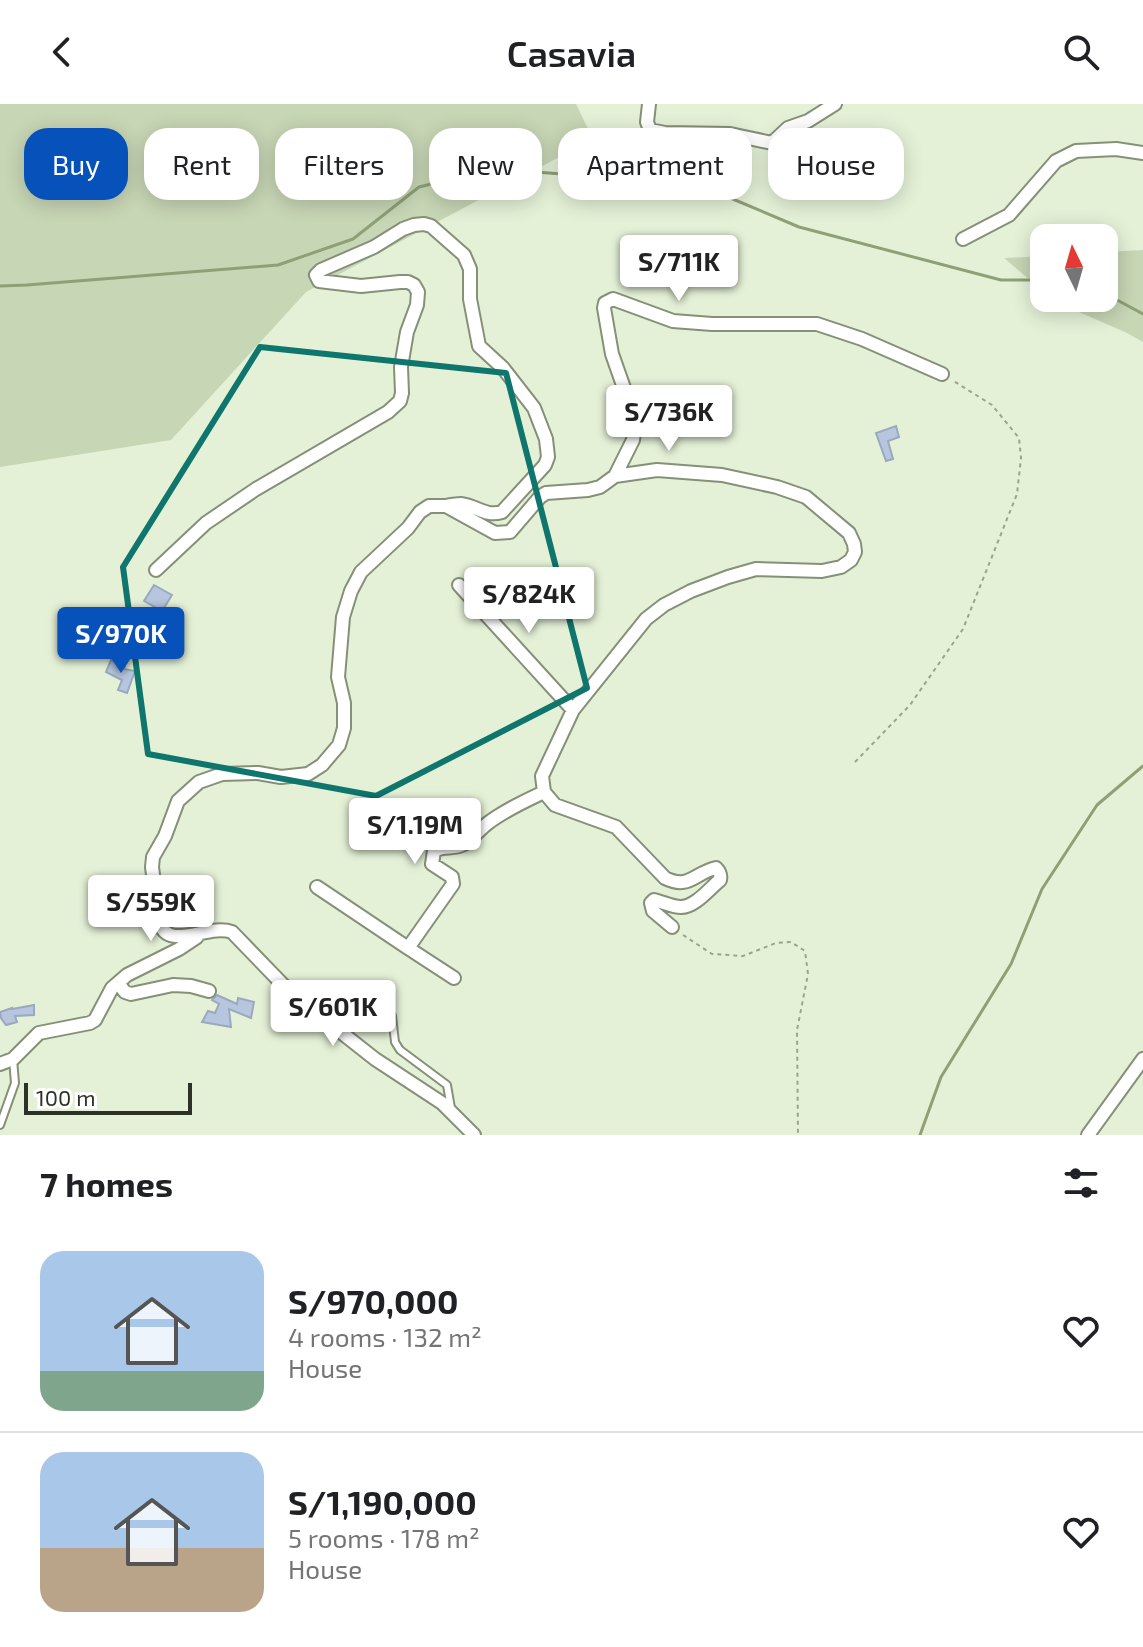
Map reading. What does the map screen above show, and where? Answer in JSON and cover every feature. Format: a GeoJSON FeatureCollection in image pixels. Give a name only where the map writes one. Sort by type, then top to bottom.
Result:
{"type":"FeatureCollection","features":[{"type":"Feature","properties":{"kind":"street"},"geometry":{"type":"LineString","coordinates":[[649,104],[648,127],[656,132],[730,134],[769,143],[775,142],[788,128],[808,121],[835,104]]}},
{"type":"Feature","properties":{"kind":"street"},"geometry":{"type":"LineString","coordinates":[[963,239],[1009,215],[1056,161],[1076,151],[1116,149],[1143,153]]}},
{"type":"Feature","properties":{"kind":"street"},"geometry":{"type":"LineString","coordinates":[[156,570],[206,523],[256,489],[388,412],[400,401],[401,367],[407,332],[417,305],[418,292],[414,285],[400,282],[361,286],[319,281],[316,275],[414,225],[431,226],[464,255],[470,269],[470,299],[479,346],[503,368],[534,408],[547,447],[545,465],[502,512],[486,514],[460,504],[429,506],[361,572],[343,617],[338,677],[344,703],[344,728],[339,745],[322,765],[308,774],[281,777],[258,773],[222,774],[199,782],[178,801],[153,857],[152,867],[159,921],[165,934],[172,937],[220,929],[232,932],[290,992],[375,1059],[442,1103],[474,1135]]}},
{"type":"Feature","properties":{"kind":"street"},"geometry":{"type":"LineString","coordinates":[[446,506],[502,534],[510,532],[546,493],[588,490],[600,487],[615,476],[634,432],[612,354],[604,308],[605,303],[613,299],[673,321],[817,324],[862,339],[942,374]]}},
{"type":"Feature","properties":{"kind":"street"},"geometry":{"type":"LineString","coordinates":[[615,476],[657,470],[722,475],[777,487],[806,497],[849,533],[854,544],[855,552],[851,560],[841,567],[822,571],[756,569],[691,591],[664,605],[646,619],[573,710],[542,776],[544,792],[555,805],[616,827],[665,878],[675,883],[690,881],[716,868],[719,871],[720,880],[691,905],[675,906],[654,900],[651,903],[653,911],[672,927]]}},
{"type":"Feature","properties":{"kind":"street"},"geometry":{"type":"LineString","coordinates":[[459,585],[573,710]]}},
{"type":"Feature","properties":{"kind":"street"},"geometry":{"type":"LineString","coordinates":[[408,948],[453,884],[452,877],[432,864],[434,851],[461,846],[507,810],[544,792]]}},
{"type":"Feature","properties":{"kind":"street"},"geometry":{"type":"LineString","coordinates":[[317,887],[454,978]]}},
{"type":"Feature","properties":{"kind":"street"},"geometry":{"type":"LineString","coordinates":[[0,1064],[13,1059],[39,1033],[95,1020],[112,988],[127,975],[179,949],[206,931]]}},
{"type":"Feature","properties":{"kind":"street"},"geometry":{"type":"LineString","coordinates":[[118,983],[131,994],[173,985],[209,991]]}},
{"type":"Feature","properties":{"kind":"street"},"geometry":{"type":"LineString","coordinates":[[1088,1135],[1143,1059]]}},
{"type":"Feature","properties":{"kind":"lane"},"geometry":{"type":"LineString","coordinates":[[392,1016],[395,1042],[400,1050],[447,1085],[451,1112]]}},
{"type":"Feature","properties":{"kind":"lane"},"geometry":{"type":"LineString","coordinates":[[0,1125],[15,1083],[13,1059]]}},
{"type":"Feature","properties":{"kind":"path"},"geometry":{"type":"LineString","coordinates":[[855,762],[910,705],[963,629],[1017,494],[1021,458],[1019,438],[992,405],[942,374]]}},
{"type":"Feature","properties":{"kind":"path"},"geometry":{"type":"LineString","coordinates":[[672,927],[712,954],[743,956],[776,943],[791,942],[805,951],[808,974],[797,1030],[798,1135]]}},
{"type":"Feature","properties":{"kind":"highlighted area"},"geometry":{"type":"Polygon","coordinates":[[[260,347],[506,373],[587,688],[376,796],[148,754],[123,567],[260,347]]]}},
{"type":"Feature","properties":{"kind":"green space"},"geometry":{"type":"Polygon","coordinates":[[[0,104],[576,104],[588,128],[558,128],[558,158],[542,166],[542,128],[429,128],[429,200],[479,200],[306,292],[171,440],[0,467],[0,104]]]}},
{"type":"Feature","properties":{"kind":"green space"},"geometry":{"type":"Polygon","coordinates":[[[1143,250],[1143,342],[1079,312],[1118,312],[1118,251],[1143,250]]]}},
{"type":"Feature","properties":{"kind":"green space"},"geometry":{"type":"Polygon","coordinates":[[[1030,257],[1030,280],[1004,258],[1030,257]]]}},
{"type":"Feature","properties":{"kind":"building"},"geometry":{"type":"Polygon","coordinates":[[[896,426],[899,437],[888,441],[893,459],[886,461],[876,433],[896,426]]]}},
{"type":"Feature","properties":{"kind":"building"},"geometry":{"type":"Polygon","coordinates":[[[154,585],[172,595],[162,611],[144,601],[154,585]]]}},
{"type":"Feature","properties":{"kind":"building"},"geometry":{"type":"Polygon","coordinates":[[[111,660],[125,666],[124,669],[135,671],[127,693],[118,690],[122,680],[106,672],[111,660]]]}},
{"type":"Feature","properties":{"kind":"building"},"geometry":{"type":"Polygon","coordinates":[[[217,995],[237,1004],[238,998],[254,1002],[251,1018],[229,1009],[231,1027],[202,1022],[208,1011],[215,1013],[219,1004],[212,1000],[217,995]]]}},
{"type":"Feature","properties":{"kind":"building"},"geometry":{"type":"Polygon","coordinates":[[[34,1005],[34,1015],[15,1016],[17,1022],[6,1025],[1,1018],[0,1012],[34,1005]]]}},
{"type":"Feature","properties":{"kind":"waterway"},"geometry":{"type":"LineString","coordinates":[[0,286],[278,265],[353,239],[419,187],[493,169],[576,175],[608,195],[728,197],[799,227],[1001,280],[1030,280]]}},
{"type":"Feature","properties":{"kind":"waterway"},"geometry":{"type":"LineString","coordinates":[[1118,301],[1143,314]]}},
{"type":"Feature","properties":{"kind":"waterway"},"geometry":{"type":"LineString","coordinates":[[920,1135],[941,1077],[1011,964],[1042,889],[1097,805],[1143,766]]}}]}
